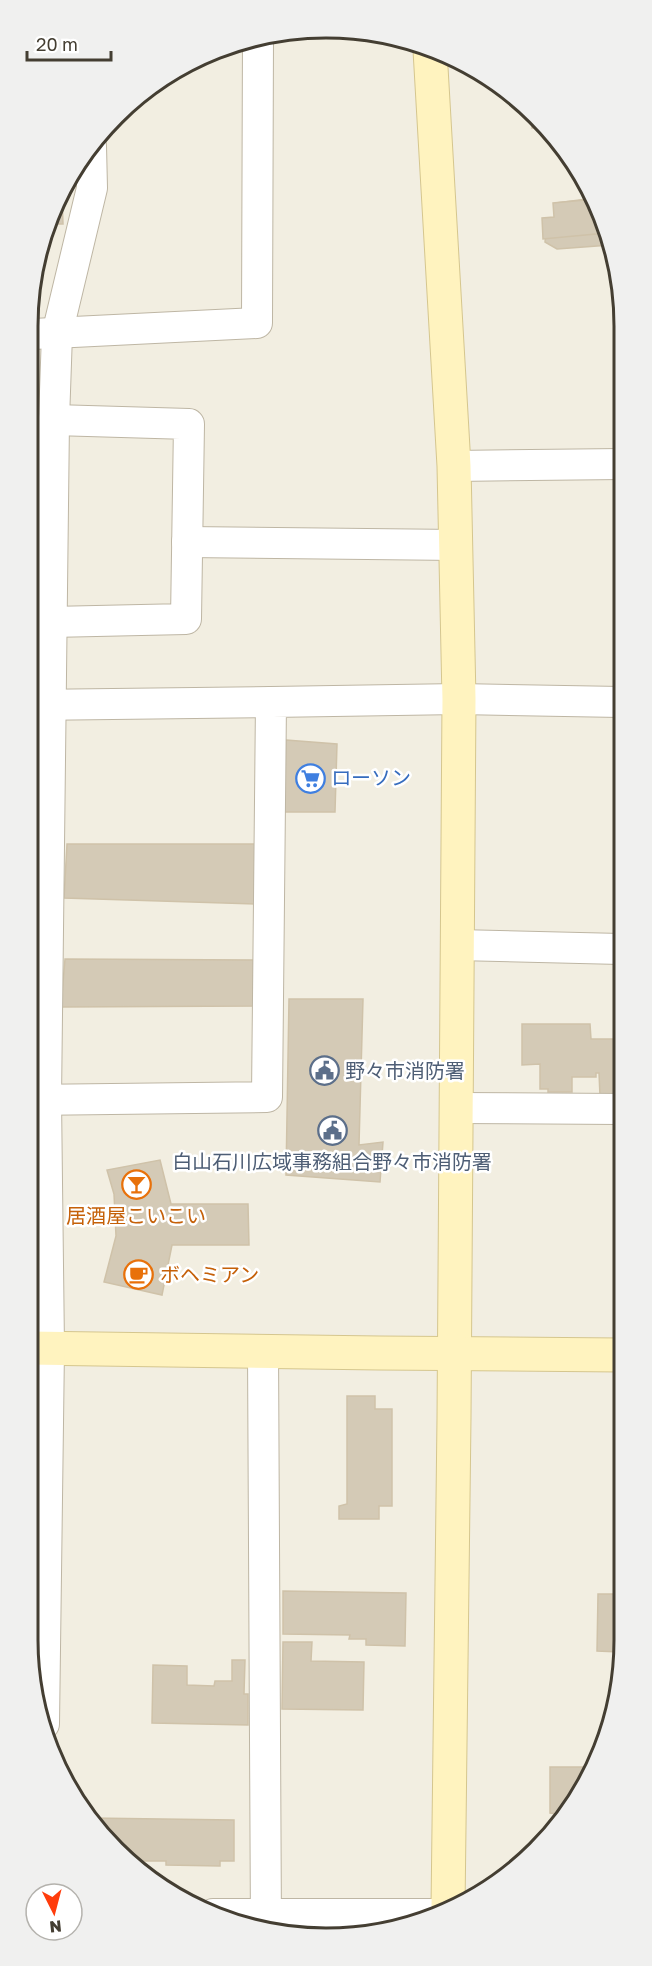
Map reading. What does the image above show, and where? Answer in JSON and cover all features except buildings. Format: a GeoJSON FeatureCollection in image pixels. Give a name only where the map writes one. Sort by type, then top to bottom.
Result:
{"type":"FeatureCollection","features":[{"type":"Feature","properties":{"kind":"street"},"geometry":{"type":"LineString","coordinates":[[45,334],[257,323],[258,46]]}},
{"type":"Feature","properties":{"kind":"street"},"geometry":{"type":"LineString","coordinates":[[430,57],[454,466],[459,699],[455,1354],[448,1902]]}},
{"type":"Feature","properties":{"kind":"street"},"geometry":{"type":"LineString","coordinates":[[38,968],[40,705],[51,622],[54,420],[45,334],[92,188],[91,158]]}},
{"type":"Feature","properties":{"kind":"street"},"geometry":{"type":"LineString","coordinates":[[51,622],[186,620],[189,424],[54,420]]}},
{"type":"Feature","properties":{"kind":"street"},"geometry":{"type":"LineString","coordinates":[[454,466],[614,464]]}},
{"type":"Feature","properties":{"kind":"street"},"geometry":{"type":"LineString","coordinates":[[187,542],[457,545]]}},
{"type":"Feature","properties":{"kind":"street"},"geometry":{"type":"LineString","coordinates":[[40,705],[459,699],[614,702]]}},
{"type":"Feature","properties":{"kind":"street"},"geometry":{"type":"LineString","coordinates":[[38,1100],[267,1097],[272,702]]}},
{"type":"Feature","properties":{"kind":"street"},"geometry":{"type":"LineString","coordinates":[[458,945],[614,949]]}},
{"type":"Feature","properties":{"kind":"street"},"geometry":{"type":"LineString","coordinates":[[456,1108],[614,1109]]}},
{"type":"Feature","properties":{"kind":"street"},"geometry":{"type":"LineString","coordinates":[[38,1224],[44,1699]]}},
{"type":"Feature","properties":{"kind":"street"},"geometry":{"type":"LineString","coordinates":[[39,1348],[614,1355]]}},
{"type":"Feature","properties":{"kind":"street"},"geometry":{"type":"LineString","coordinates":[[263,1352],[266,1922],[413,1915]]}},
{"type":"Feature","properties":{"kind":"place","name":"ローソン"},"geometry":{"type":"Point","coordinates":[310,778]}},
{"type":"Feature","properties":{"kind":"place","name":"野々市消防署"},"geometry":{"type":"Point","coordinates":[324,1071]}},
{"type":"Feature","properties":{"kind":"place","name":"白山石川広域事務組合野々市消防署"},"geometry":{"type":"Point","coordinates":[332,1131]}},
{"type":"Feature","properties":{"kind":"place","name":"居酒屋こいこい"},"geometry":{"type":"Point","coordinates":[136,1185]}},
{"type":"Feature","properties":{"kind":"place","name":"ボヘミアン"},"geometry":{"type":"Point","coordinates":[139,1275]}}]}
